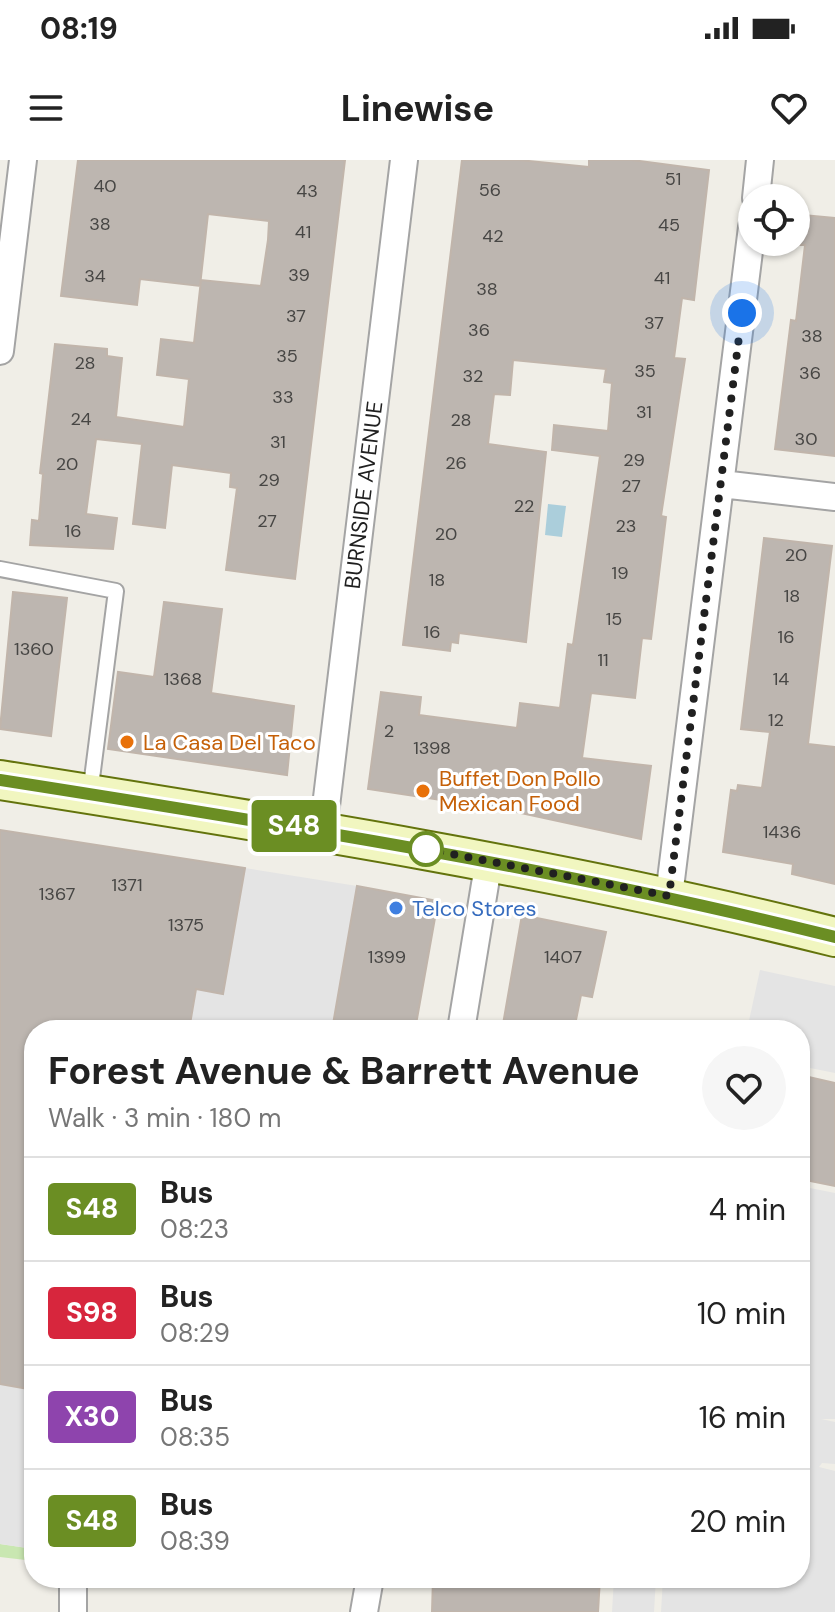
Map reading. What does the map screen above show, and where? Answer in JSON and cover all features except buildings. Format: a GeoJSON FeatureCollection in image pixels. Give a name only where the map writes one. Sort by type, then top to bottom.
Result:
{"type":"FeatureCollection","features":[{"type":"Feature","properties":{"kind":"main road"},"geometry":{"type":"LineString","coordinates":[[0,780],[489,860],[669,896],[835,937]]}},
{"type":"Feature","properties":{"kind":"street"},"geometry":{"type":"LineString","coordinates":[[0,351],[23,160]]}},
{"type":"Feature","properties":{"kind":"street","name":"BURNSIDE AVENUE"},"geometry":{"type":"LineString","coordinates":[[323,831],[404,160]]}},
{"type":"Feature","properties":{"kind":"street"},"geometry":{"type":"LineString","coordinates":[[757,184],[760,160]]}},
{"type":"Feature","properties":{"kind":"street"},"geometry":{"type":"LineString","coordinates":[[669,896],[749,256]]}},
{"type":"Feature","properties":{"kind":"street"},"geometry":{"type":"LineString","coordinates":[[721,484],[835,497]]}},
{"type":"Feature","properties":{"kind":"street"},"geometry":{"type":"LineString","coordinates":[[463,1020],[489,860]]}},
{"type":"Feature","properties":{"kind":"street"},"geometry":{"type":"LineString","coordinates":[[73,1588],[73,1612]]}},
{"type":"Feature","properties":{"kind":"street"},"geometry":{"type":"LineString","coordinates":[[364,1612],[368,1588]]}},
{"type":"Feature","properties":{"kind":"lane"},"geometry":{"type":"LineString","coordinates":[[0,569],[116,591],[90,794]]}},
{"type":"Feature","properties":{"kind":"green space"},"geometry":{"type":"Polygon","coordinates":[[[0,1544],[24,1548],[24,1560],[0,1557],[0,1544]]]}},
{"type":"Feature","properties":{"kind":"shaded area"},"geometry":{"type":"Polygon","coordinates":[[[245,868],[357,886],[334,1020],[188,1020],[184,987],[223,993],[245,868]]]}},
{"type":"Feature","properties":{"kind":"shaded area"},"geometry":{"type":"Polygon","coordinates":[[[760,970],[835,986],[835,1073],[810,1068],[810,1020],[749,1020],[760,970]]]}},
{"type":"Feature","properties":{"kind":"shaded area"},"geometry":{"type":"Polygon","coordinates":[[[810,1188],[835,1193],[835,1419],[821,1419],[835,1422],[835,1464],[822,1463],[819,1467],[835,1471],[835,1612],[661,1612],[662,1588],[810,1588],[810,1188]]]}},
{"type":"Feature","properties":{"kind":"shaded area"},"geometry":{"type":"Polygon","coordinates":[[[0,1384],[24,1388],[24,1548],[0,1544],[0,1384]]]}},
{"type":"Feature","properties":{"kind":"shaded area"},"geometry":{"type":"Polygon","coordinates":[[[613,1588],[655,1588],[654,1612],[612,1612],[613,1588]]]}},
{"type":"Feature","properties":{"kind":"water"},"geometry":{"type":"Polygon","coordinates":[[[548,504],[566,506],[562,537],[545,535],[548,504]]]}},
{"type":"Feature","properties":{"kind":"bus line","name":"S48"},"geometry":{"type":"LineString","coordinates":[[0,780],[489,860],[669,896],[835,937]]}},
{"type":"Feature","properties":{"kind":"place","name":"La Casa Del Taco"},"geometry":{"type":"Point","coordinates":[127,742]}},
{"type":"Feature","properties":{"kind":"place","name":"Buffet Don Pollo Mexican Food"},"geometry":{"type":"Point","coordinates":[423,791]}},
{"type":"Feature","properties":{"kind":"place","name":"Telco Stores"},"geometry":{"type":"Point","coordinates":[396,908]}},
{"type":"Feature","properties":{"kind":"route"},"geometry":{"type":"LineString","coordinates":[[426,849],[669,896],[742,313]]}}]}
